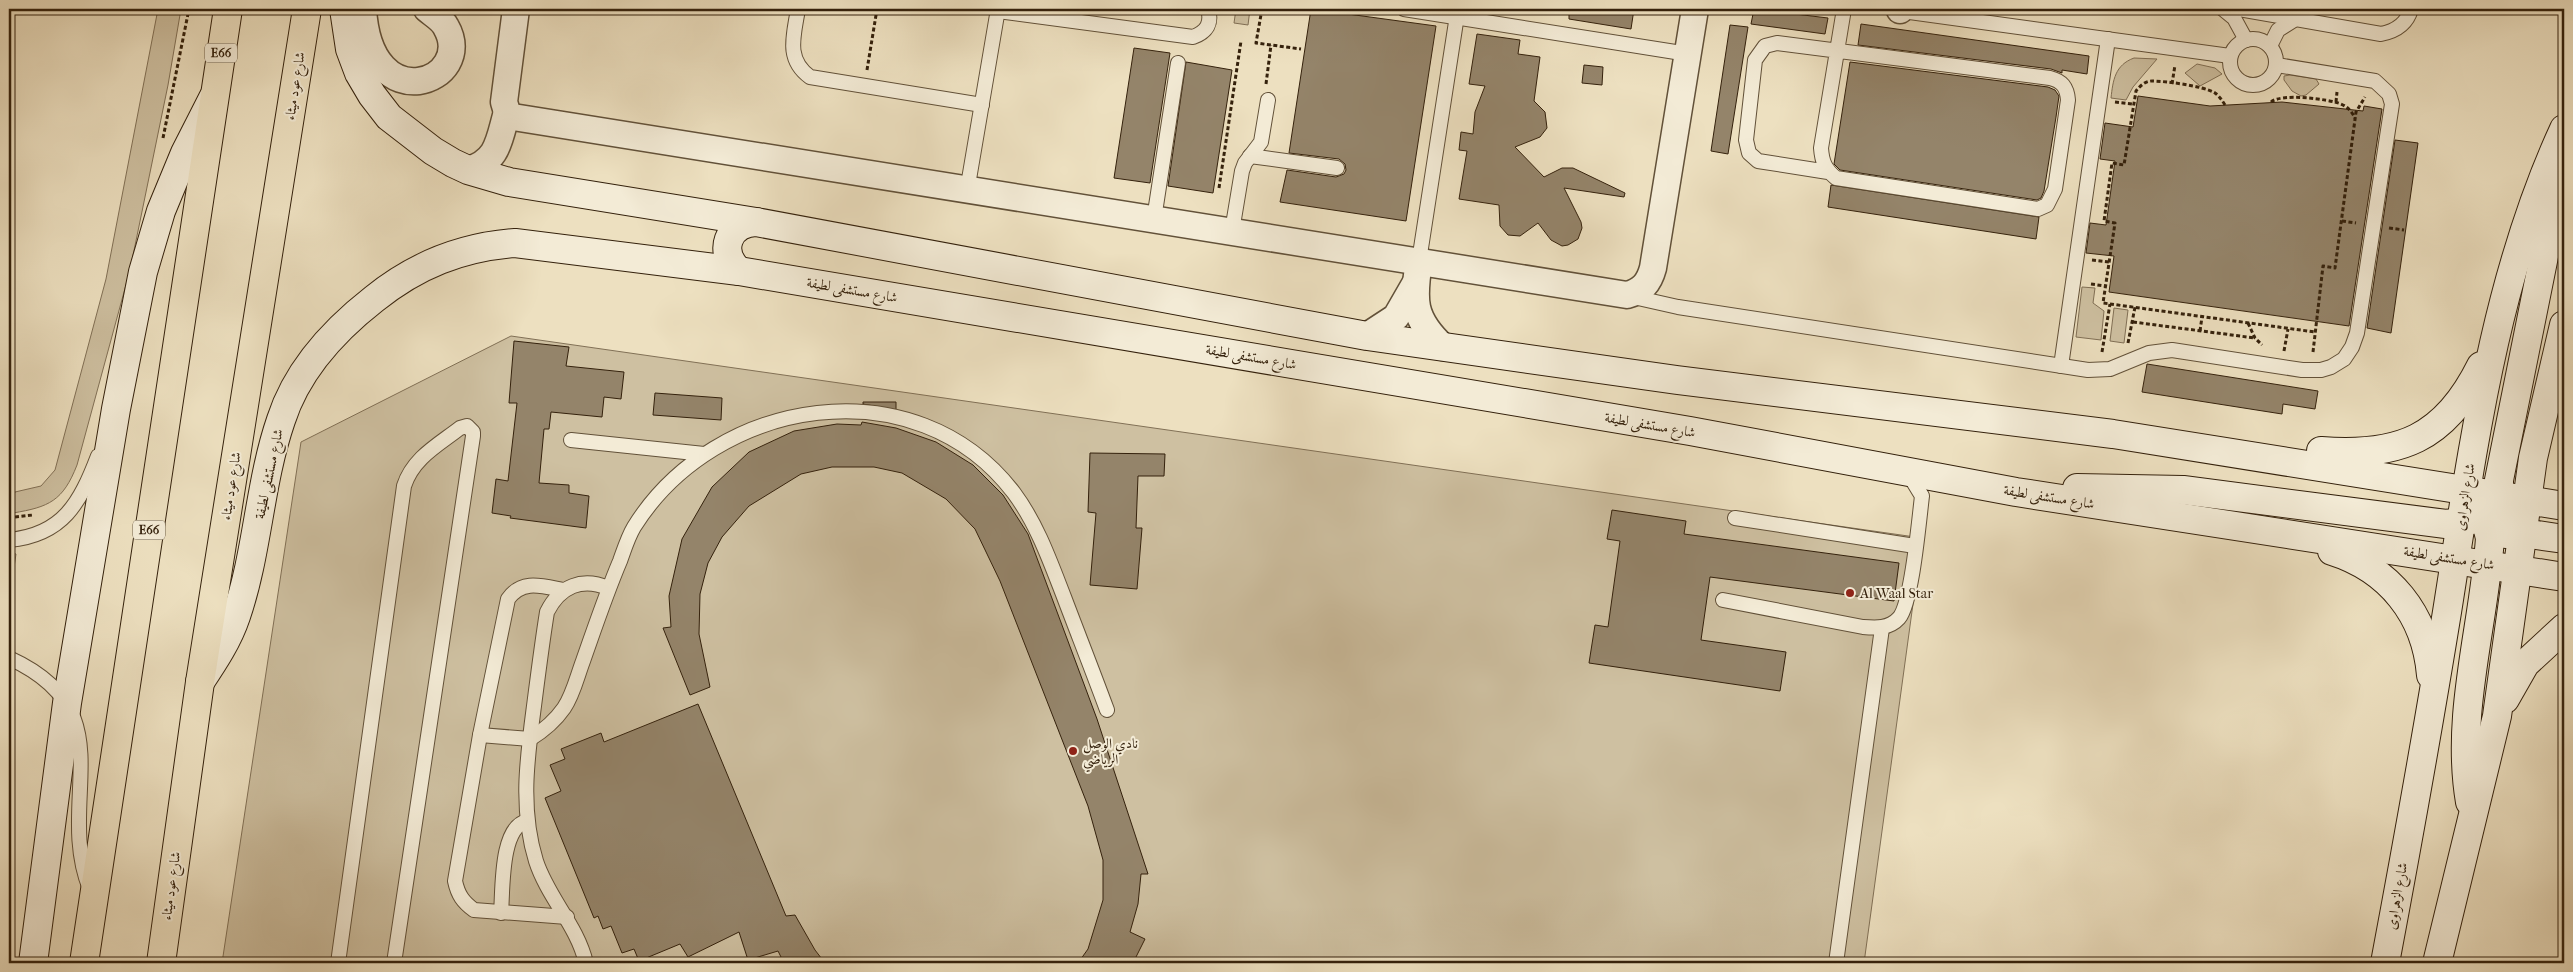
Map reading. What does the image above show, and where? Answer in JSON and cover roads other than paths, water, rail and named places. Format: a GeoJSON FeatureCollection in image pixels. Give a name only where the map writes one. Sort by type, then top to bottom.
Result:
{"type":"FeatureCollection","features":[{"type":"Feature","properties":{"kind":"highway","name":"E66"},"geometry":{"type":"LineString","coordinates":[[84,963],[228,9]]}},
{"type":"Feature","properties":{"kind":"highway","name":"شارع عود ميثاء"},"geometry":{"type":"LineString","coordinates":[[161,963],[200,682],[307,9]]}},
{"type":"Feature","properties":{"kind":"main road"},"geometry":{"type":"LineString","coordinates":[[344,9],[350,49],[359,73],[372,95],[389,117],[432,151],[468,170],[519,184],[756,222],[1367,336],[1687,382],[2113,434],[2466,491],[2494,528],[2518,569],[2496,716],[2438,963]]}},
{"type":"Feature","properties":{"kind":"main road"},"geometry":{"type":"LineString","coordinates":[[33,963],[67,703],[116,409],[143,272],[161,211],[185,152],[214,96]]}},
{"type":"Feature","properties":{"kind":"main road","name":"شارع الزهراوى"},"geometry":{"type":"LineString","coordinates":[[2466,491],[2494,340],[2515,260],[2550,160],[2564,129]]}},
{"type":"Feature","properties":{"kind":"main road"},"geometry":{"type":"LineString","coordinates":[[2473,819],[2466,778],[2469,696],[2494,528],[2499,480],[2546,246],[2550,160]]}},
{"type":"Feature","properties":{"kind":"main road"},"geometry":{"type":"LineString","coordinates":[[739,271],[733,266],[727,254],[728,238],[739,225],[756,222]]}},
{"type":"Feature","properties":{"kind":"main road","name":"شارع مستشفى لطيفة"},"geometry":{"type":"LineString","coordinates":[[200,682],[220,651],[241,600],[270,458],[281,419],[300,380],[323,345],[354,314],[385,290],[433,261],[487,245],[515,244],[739,271],[1699,433],[1908,473],[1932,488],[2016,492],[2455,559]]}},
{"type":"Feature","properties":{"kind":"main road"},"geometry":{"type":"LineString","coordinates":[[2455,559],[2527,499],[2534,458],[2562,334]]}},
{"type":"Feature","properties":{"kind":"main road"},"geometry":{"type":"LineString","coordinates":[[2562,334],[2560,374],[2564,396]]}},
{"type":"Feature","properties":{"kind":"main road"},"geometry":{"type":"LineString","coordinates":[[2253,456],[2283,450],[2357,454],[2381,451],[2404,444],[2426,433],[2455,408],[2467,392],[2494,340]]}},
{"type":"Feature","properties":{"kind":"main road"},"geometry":{"type":"LineString","coordinates":[[2016,492],[2072,488],[2183,490],[2446,524],[2494,528],[2564,539]]}},
{"type":"Feature","properties":{"kind":"main road"},"geometry":{"type":"LineString","coordinates":[[2527,499],[2564,506]]}},
{"type":"Feature","properties":{"kind":"main road"},"geometry":{"type":"LineString","coordinates":[[2290,534],[2366,564],[2399,593],[2414,617],[2425,643],[2431,671],[2433,701]]}},
{"type":"Feature","properties":{"kind":"main road","name":"شارع الزهراوى"},"geometry":{"type":"LineString","coordinates":[[2385,963],[2433,701],[2455,559]]}},
{"type":"Feature","properties":{"kind":"main road"},"geometry":{"type":"LineString","coordinates":[[2518,569],[2564,577]]}},
{"type":"Feature","properties":{"kind":"main road"},"geometry":{"type":"LineString","coordinates":[[2496,716],[2525,664],[2544,644],[2564,628]]}},
{"type":"Feature","properties":{"kind":"street"},"geometry":{"type":"LineString","coordinates":[[363,9],[364,28],[370,47],[380,64],[387,73],[397,80],[408,83],[420,83],[431,78],[447,61],[451,50],[450,38],[446,27],[427,9]]}},
{"type":"Feature","properties":{"kind":"street"},"geometry":{"type":"LineString","coordinates":[[516,9],[504,102],[507,112],[513,117],[520,119],[1223,230],[1417,272],[1627,295],[1644,287],[1652,273],[1695,9]]}},
{"type":"Feature","properties":{"kind":"street"},"geometry":{"type":"LineString","coordinates":[[468,170],[480,167],[492,158],[507,112]]}},
{"type":"Feature","properties":{"kind":"street"},"geometry":{"type":"LineString","coordinates":[[1367,336],[1396,317],[1417,272]]}},
{"type":"Feature","properties":{"kind":"street"},"geometry":{"type":"LineString","coordinates":[[1417,272],[1417,314],[1426,330],[1443,347]]}},
{"type":"Feature","properties":{"kind":"lane"},"geometry":{"type":"LineString","coordinates":[[798,9],[792,51],[795,62],[801,71],[821,80],[982,105]]}},
{"type":"Feature","properties":{"kind":"lane"},"geometry":{"type":"LineString","coordinates":[[967,191],[998,10],[1193,37],[1202,34],[1208,27],[1210,18],[1208,9]]}},
{"type":"Feature","properties":{"kind":"lane"},"geometry":{"type":"LineString","coordinates":[[1404,9],[1458,13],[1688,54]]}},
{"type":"Feature","properties":{"kind":"lane"},"geometry":{"type":"LineString","coordinates":[[1828,172],[1822,161],[1821,148],[1844,9]]}},
{"type":"Feature","properties":{"kind":"lane"},"geometry":{"type":"LineString","coordinates":[[1896,9],[2230,56]]}},
{"type":"Feature","properties":{"kind":"lane"},"geometry":{"type":"LineString","coordinates":[[2223,9],[2234,18],[2246,40]]}},
{"type":"Feature","properties":{"kind":"lane"},"geometry":{"type":"LineString","coordinates":[[2239,9],[2381,34],[2399,27],[2406,20],[2411,9]]}},
{"type":"Feature","properties":{"kind":"lane"},"geometry":{"type":"LineString","coordinates":[[1417,272],[1458,13]]}},
{"type":"Feature","properties":{"kind":"lane"},"geometry":{"type":"LineString","coordinates":[[2270,46],[2278,30],[2297,18]]}},
{"type":"Feature","properties":{"kind":"lane"},"geometry":{"type":"LineString","coordinates":[[2061,366],[2108,40]]}},
{"type":"Feature","properties":{"kind":"lane"},"geometry":{"type":"LineString","coordinates":[[2246,40],[2262,41],[2270,46],[2274,51],[2277,65],[2275,72],[2266,83],[2252,86],[2245,85],[2234,76],[2231,70],[2230,56],[2239,44],[2246,40]]}},
{"type":"Feature","properties":{"kind":"lane"},"geometry":{"type":"LineString","coordinates":[[1776,43],[2050,78],[2056,79],[2065,87],[2068,100],[2055,189],[2052,198],[2046,205],[2038,209],[1844,180],[1828,172],[1758,161],[1748,152],[1746,140],[1755,60],[1760,50],[1776,43]]}},
{"type":"Feature","properties":{"kind":"lane"},"geometry":{"type":"LineString","coordinates":[[1154,219],[1178,63]]}},
{"type":"Feature","properties":{"kind":"lane"},"geometry":{"type":"LineString","coordinates":[[1627,295],[1686,308],[2061,366],[2100,370],[2121,366],[2149,353],[2172,350],[2311,370],[2331,367],[2344,359],[2352,348],[2357,333],[2392,113],[2389,94],[2380,84],[2365,78],[2277,65]]}},
{"type":"Feature","properties":{"kind":"lane"},"geometry":{"type":"LineString","coordinates":[[1223,230],[1242,171],[1250,156],[1261,142],[1268,100]]}},
{"type":"Feature","properties":{"kind":"lane"},"geometry":{"type":"LineString","coordinates":[[1250,156],[1337,168]]}},
{"type":"Feature","properties":{"kind":"lane"},"geometry":{"type":"LineString","coordinates":[[9,540],[42,532],[60,522],[74,507],[85,490],[116,409]]}},
{"type":"Feature","properties":{"kind":"lane"},"geometry":{"type":"LineString","coordinates":[[480,735],[530,739],[550,725],[565,706],[608,588],[633,528],[656,496],[704,454],[777,420],[809,412],[839,410],[873,412],[905,418],[936,429],[965,446],[991,467],[1013,492],[1032,520],[1107,710]]}},
{"type":"Feature","properties":{"kind":"lane"},"geometry":{"type":"LineString","coordinates":[[338,963],[404,486],[419,459],[460,428],[467,426],[473,432],[473,436],[394,963]]}},
{"type":"Feature","properties":{"kind":"lane"},"geometry":{"type":"LineString","coordinates":[[571,440],[704,454]]}},
{"type":"Feature","properties":{"kind":"lane"},"geometry":{"type":"LineString","coordinates":[[1723,600],[1863,627],[1882,628],[1899,618],[1904,610],[1915,546],[1932,488]]}},
{"type":"Feature","properties":{"kind":"lane"},"geometry":{"type":"LineString","coordinates":[[1735,518],[1915,546]]}},
{"type":"Feature","properties":{"kind":"lane"},"geometry":{"type":"LineString","coordinates":[[586,963],[579,940],[545,883],[536,861],[528,821],[525,793],[530,739],[547,612],[552,600],[563,590],[584,583],[597,584],[608,588]]}},
{"type":"Feature","properties":{"kind":"lane"},"geometry":{"type":"LineString","coordinates":[[563,590],[526,585],[513,593],[508,599],[480,735],[455,881],[458,893],[464,903],[474,910],[567,917]]}},
{"type":"Feature","properties":{"kind":"lane"},"geometry":{"type":"LineString","coordinates":[[1836,963],[1882,628]]}},
{"type":"Feature","properties":{"kind":"lane"},"geometry":{"type":"LineString","coordinates":[[9,658],[38,674],[67,703],[76,720],[82,764],[79,838],[81,859],[94,899]]}},
{"type":"Feature","properties":{"kind":"lane"},"geometry":{"type":"LineString","coordinates":[[501,913],[508,843],[515,828],[528,821]]}},
{"type":"Feature","properties":{"kind":"place","name":"Al Waal Star"},"geometry":{"type":"Point","coordinates":[1850,593]}},
{"type":"Feature","properties":{"kind":"place","name":"نادي الوصل الرياضي"},"geometry":{"type":"Point","coordinates":[1073,751]}}]}
